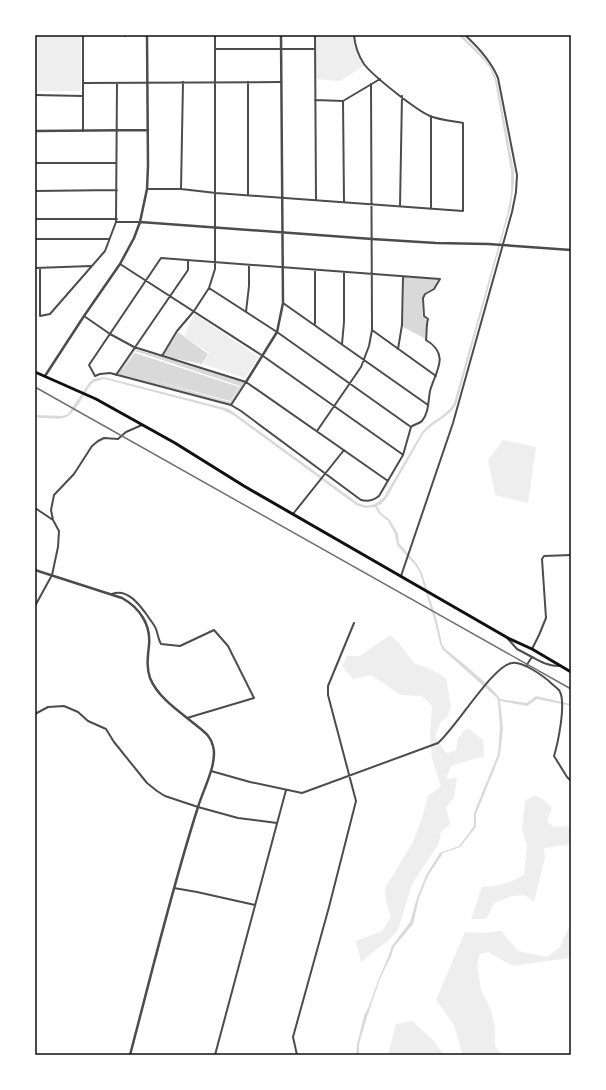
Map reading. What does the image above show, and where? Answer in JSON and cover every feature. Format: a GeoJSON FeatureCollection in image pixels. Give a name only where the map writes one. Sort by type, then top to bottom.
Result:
{"type":"FeatureCollection","features":[{"type":"Feature","properties":{"kind":"main road"},"geometry":{"type":"LineString","coordinates":[[35,372],[96,399],[175,443],[244,486],[508,638],[532,649],[571,672]]}},
{"type":"Feature","properties":{"kind":"street"},"geometry":{"type":"LineString","coordinates":[[83,35],[83,131]]}},
{"type":"Feature","properties":{"kind":"street"},"geometry":{"type":"LineString","coordinates":[[45,376],[120,264],[134,238],[140,222],[147,189],[147,35]]}},
{"type":"Feature","properties":{"kind":"street"},"geometry":{"type":"LineString","coordinates":[[162,357],[177,331],[194,312],[209,288],[213,278],[216,262],[215,35]]}},
{"type":"Feature","properties":{"kind":"street"},"geometry":{"type":"LineString","coordinates":[[231,405],[277,332],[283,302],[281,35]]}},
{"type":"Feature","properties":{"kind":"street"},"geometry":{"type":"LineString","coordinates":[[315,35],[316,200]]}},
{"type":"Feature","properties":{"kind":"street"},"geometry":{"type":"LineString","coordinates":[[147,189],[182,189],[216,193],[463,211],[463,123],[431,116],[418,109],[380,79],[361,60],[354,35]]}},
{"type":"Feature","properties":{"kind":"street"},"geometry":{"type":"LineString","coordinates":[[401,576],[453,423],[510,219],[516,192],[516,175],[498,78],[495,69],[487,58],[465,35]]}},
{"type":"Feature","properties":{"kind":"street"},"geometry":{"type":"LineString","coordinates":[[215,49],[315,49]]}},
{"type":"Feature","properties":{"kind":"street"},"geometry":{"type":"LineString","coordinates":[[315,100],[343,100],[380,79]]}},
{"type":"Feature","properties":{"kind":"street"},"geometry":{"type":"LineString","coordinates":[[182,189],[183,82]]}},
{"type":"Feature","properties":{"kind":"street"},"geometry":{"type":"LineString","coordinates":[[248,82],[248,195]]}},
{"type":"Feature","properties":{"kind":"street"},"geometry":{"type":"LineString","coordinates":[[83,83],[282,82]]}},
{"type":"Feature","properties":{"kind":"street"},"geometry":{"type":"LineString","coordinates":[[40,268],[40,316],[50,314],[105,251],[117,219],[117,83]]}},
{"type":"Feature","properties":{"kind":"street"},"geometry":{"type":"LineString","coordinates":[[317,431],[350,384],[364,360],[369,346],[372,330],[371,84]]}},
{"type":"Feature","properties":{"kind":"street"},"geometry":{"type":"LineString","coordinates":[[35,95],[83,96]]}},
{"type":"Feature","properties":{"kind":"street"},"geometry":{"type":"LineString","coordinates":[[400,206],[402,96]]}},
{"type":"Feature","properties":{"kind":"street"},"geometry":{"type":"LineString","coordinates":[[343,100],[344,202]]}},
{"type":"Feature","properties":{"kind":"street"},"geometry":{"type":"LineString","coordinates":[[431,116],[431,208]]}},
{"type":"Feature","properties":{"kind":"street"},"geometry":{"type":"LineString","coordinates":[[35,131],[148,130]]}},
{"type":"Feature","properties":{"kind":"street"},"geometry":{"type":"LineString","coordinates":[[35,163],[116,163]]}},
{"type":"Feature","properties":{"kind":"street"},"geometry":{"type":"LineString","coordinates":[[35,191],[117,190]]}},
{"type":"Feature","properties":{"kind":"street"},"geometry":{"type":"LineString","coordinates":[[35,219],[117,219]]}},
{"type":"Feature","properties":{"kind":"street"},"geometry":{"type":"LineString","coordinates":[[116,222],[140,222],[372,239],[436,243],[488,244],[571,250]]}},
{"type":"Feature","properties":{"kind":"street"},"geometry":{"type":"LineString","coordinates":[[35,239],[109,239]]}},
{"type":"Feature","properties":{"kind":"street"},"geometry":{"type":"LineString","coordinates":[[161,258],[216,262],[440,279],[434,289],[425,294],[423,298],[424,316],[428,319],[426,327],[426,340],[433,344],[440,358],[440,368],[432,384],[426,415],[422,420],[411,427],[403,455],[379,496],[373,500],[365,501],[357,497],[231,405],[116,375],[105,373],[95,376],[89,366],[161,258]]}},
{"type":"Feature","properties":{"kind":"street"},"geometry":{"type":"LineString","coordinates":[[116,375],[188,270],[188,261]]}},
{"type":"Feature","properties":{"kind":"street"},"geometry":{"type":"LineString","coordinates":[[120,264],[263,356],[403,455]]}},
{"type":"Feature","properties":{"kind":"street"},"geometry":{"type":"LineString","coordinates":[[246,312],[249,286],[249,265]]}},
{"type":"Feature","properties":{"kind":"street"},"geometry":{"type":"LineString","coordinates":[[35,268],[91,266]]}},
{"type":"Feature","properties":{"kind":"street"},"geometry":{"type":"LineString","coordinates":[[315,270],[315,325]]}},
{"type":"Feature","properties":{"kind":"street"},"geometry":{"type":"LineString","coordinates":[[342,344],[344,322],[344,272]]}},
{"type":"Feature","properties":{"kind":"street"},"geometry":{"type":"LineString","coordinates":[[398,349],[402,325],[403,276]]}},
{"type":"Feature","properties":{"kind":"street"},"geometry":{"type":"LineString","coordinates":[[209,288],[277,332],[411,427]]}},
{"type":"Feature","properties":{"kind":"street"},"geometry":{"type":"LineString","coordinates":[[283,302],[428,405]]}},
{"type":"Feature","properties":{"kind":"street"},"geometry":{"type":"LineString","coordinates":[[35,306],[40,306]]}},
{"type":"Feature","properties":{"kind":"street"},"geometry":{"type":"LineString","coordinates":[[84,316],[110,334],[134,347],[246,382],[388,481]]}},
{"type":"Feature","properties":{"kind":"street"},"geometry":{"type":"LineString","coordinates":[[372,330],[436,376]]}},
{"type":"Feature","properties":{"kind":"street"},"geometry":{"type":"LineString","coordinates":[[35,606],[52,575],[58,547],[59,531],[51,510],[54,495],[74,474],[92,446],[98,441],[104,438],[118,439],[126,432],[142,425]]}},
{"type":"Feature","properties":{"kind":"street"},"geometry":{"type":"LineString","coordinates":[[293,514],[344,450]]}},
{"type":"Feature","properties":{"kind":"street"},"geometry":{"type":"LineString","coordinates":[[35,508],[54,520]]}},
{"type":"Feature","properties":{"kind":"street"},"geometry":{"type":"LineString","coordinates":[[532,649],[546,618],[542,559],[544,556],[571,555]]}},
{"type":"Feature","properties":{"kind":"street"},"geometry":{"type":"LineString","coordinates":[[35,570],[112,594],[130,602],[144,618],[150,632],[147,664],[152,683],[166,699],[212,741],[214,753],[210,771],[174,888],[130,1055]]}},
{"type":"Feature","properties":{"kind":"street"},"geometry":{"type":"LineString","coordinates":[[112,594],[117,592],[126,594],[141,607],[155,628],[161,644],[180,646],[214,630],[228,646],[254,698],[188,718]]}},
{"type":"Feature","properties":{"kind":"street"},"geometry":{"type":"LineString","coordinates":[[297,1055],[293,1037],[356,801],[328,695],[328,686],[354,623]]}},
{"type":"Feature","properties":{"kind":"street"},"geometry":{"type":"LineString","coordinates":[[508,638],[517,649],[545,664],[559,666]]}},
{"type":"Feature","properties":{"kind":"street"},"geometry":{"type":"LineString","coordinates":[[526,666],[532,657]]}},
{"type":"Feature","properties":{"kind":"street"},"geometry":{"type":"LineString","coordinates":[[210,771],[302,793],[438,743],[446,736],[481,689],[506,664],[516,662],[526,666],[549,681],[560,692],[562,700],[559,739],[554,756],[571,781]]}},
{"type":"Feature","properties":{"kind":"street"},"geometry":{"type":"LineString","coordinates":[[35,714],[48,707],[64,706],[78,712],[88,720],[106,729],[114,742],[137,771],[157,791],[165,796],[238,818],[277,823]]}},
{"type":"Feature","properties":{"kind":"street"},"geometry":{"type":"LineString","coordinates":[[215,1055],[286,790]]}},
{"type":"Feature","properties":{"kind":"street"},"geometry":{"type":"LineString","coordinates":[[174,888],[255,905]]}},
{"type":"Feature","properties":{"kind":"shaded area"},"geometry":{"type":"Polygon","coordinates":[[[35,35],[81,35],[81,89],[79,91],[35,91],[35,35]]]}},
{"type":"Feature","properties":{"kind":"shaded area"},"geometry":{"type":"Polygon","coordinates":[[[315,35],[354,35],[358,52],[365,65],[340,81],[315,79],[315,35]]]}},
{"type":"Feature","properties":{"kind":"shaded area"},"geometry":{"type":"Polygon","coordinates":[[[458,35],[462,35],[487,61],[497,81],[514,171],[511,206],[456,405],[449,413],[423,434],[386,499],[377,506],[381,513],[390,520],[398,534],[399,543],[417,564],[422,573],[437,621],[442,644],[445,649],[484,681],[500,699],[527,703],[536,696],[571,704],[571,706],[537,699],[527,706],[500,701],[503,728],[500,755],[476,814],[476,827],[460,847],[443,853],[428,876],[419,898],[413,924],[394,947],[380,979],[359,1044],[359,1055],[356,1055],[357,1044],[364,1016],[392,946],[410,922],[426,875],[440,853],[459,846],[474,826],[474,813],[498,754],[500,728],[498,700],[443,650],[420,573],[415,565],[397,545],[395,534],[388,521],[379,514],[375,507],[365,508],[356,505],[233,415],[223,410],[104,379],[94,382],[91,385],[75,409],[67,416],[57,419],[35,418],[35,415],[62,416],[68,414],[89,383],[93,379],[104,377],[229,409],[358,503],[362,505],[372,505],[381,500],[422,432],[430,424],[447,412],[454,403],[507,215],[511,194],[511,171],[495,81],[490,68],[458,35]]]}},
{"type":"Feature","properties":{"kind":"shaded area"},"geometry":{"type":"Polygon","coordinates":[[[404,277],[439,279],[433,288],[424,293],[422,298],[422,316],[427,320],[426,339],[403,327],[404,277]]]}},
{"type":"Feature","properties":{"kind":"shaded area"},"geometry":{"type":"Polygon","coordinates":[[[194,314],[259,357],[245,378],[203,364],[209,353],[184,336],[194,314]]]}},
{"type":"Feature","properties":{"kind":"shaded area"},"geometry":{"type":"Polygon","coordinates":[[[178,332],[208,354],[202,364],[163,356],[178,332]]]}},
{"type":"Feature","properties":{"kind":"shaded area"},"geometry":{"type":"Polygon","coordinates":[[[135,349],[245,382],[231,404],[117,374],[135,349]],[[135,351],[122,371],[135,353],[239,387],[230,401],[134,375],[230,402],[240,386],[135,351]]]}},
{"type":"Feature","properties":{"kind":"shaded area"},"geometry":{"type":"Polygon","coordinates":[[[503,440],[536,447],[528,503],[495,495],[488,460],[503,440]]]}},
{"type":"Feature","properties":{"kind":"shaded area"},"geometry":{"type":"Polygon","coordinates":[[[390,635],[398,642],[414,663],[430,669],[446,678],[451,706],[448,716],[441,722],[435,736],[446,753],[456,751],[458,738],[466,729],[469,729],[483,740],[484,756],[451,766],[446,779],[457,778],[454,797],[446,807],[450,824],[441,832],[438,845],[412,884],[398,930],[388,941],[361,962],[356,941],[382,931],[391,917],[386,901],[385,888],[412,844],[421,821],[428,796],[441,786],[432,759],[430,735],[432,706],[422,696],[401,695],[371,675],[353,679],[342,666],[347,656],[360,656],[390,635]]]}},
{"type":"Feature","properties":{"kind":"shaded area"},"geometry":{"type":"Polygon","coordinates":[[[534,795],[543,799],[552,808],[547,822],[554,827],[571,826],[571,844],[544,848],[545,858],[534,902],[525,895],[513,896],[494,903],[486,919],[471,919],[482,887],[504,884],[524,875],[527,845],[522,830],[525,801],[534,795]]]}},
{"type":"Feature","properties":{"kind":"shaded area"},"geometry":{"type":"Polygon","coordinates":[[[571,922],[571,969],[569,958],[513,966],[488,952],[480,954],[477,965],[481,990],[491,1010],[495,1028],[495,1046],[502,1055],[454,1055],[462,1053],[454,1025],[436,1000],[465,932],[483,933],[501,931],[518,951],[547,957],[560,947],[571,922]]]}},
{"type":"Feature","properties":{"kind":"shaded area"},"geometry":{"type":"Polygon","coordinates":[[[412,1021],[433,1040],[444,1055],[388,1055],[396,1024],[412,1021]]]}},
{"type":"Feature","properties":{"kind":"railway"},"geometry":{"type":"LineString","coordinates":[[35,387],[571,689]]}}]}
